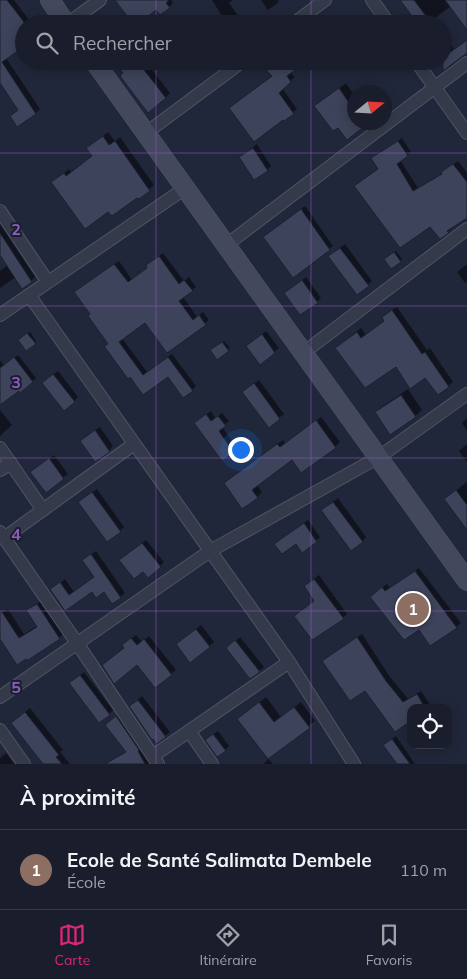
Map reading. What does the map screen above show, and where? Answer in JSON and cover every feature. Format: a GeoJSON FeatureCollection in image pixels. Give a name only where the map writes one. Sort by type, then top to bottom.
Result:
{"type":"FeatureCollection","features":[{"type":"Feature","properties":{"kind":"street"},"geometry":{"type":"LineString","coordinates":[[50,0],[61,15]]}},
{"type":"Feature","properties":{"kind":"street"},"geometry":{"type":"LineString","coordinates":[[79,15],[100,0]]}},
{"type":"Feature","properties":{"kind":"street"},"geometry":{"type":"LineString","coordinates":[[305,15],[325,0]]}},
{"type":"Feature","properties":{"kind":"street"},"geometry":{"type":"LineString","coordinates":[[372,0],[383,15]]}},
{"type":"Feature","properties":{"kind":"street"},"geometry":{"type":"LineString","coordinates":[[225,246],[467,63]]}},
{"type":"Feature","properties":{"kind":"street"},"geometry":{"type":"LineString","coordinates":[[100,70],[225,246],[464,570]]}},
{"type":"Feature","properties":{"kind":"street"},"geometry":{"type":"LineString","coordinates":[[146,133],[230,70]]}},
{"type":"Feature","properties":{"kind":"street"},"geometry":{"type":"LineString","coordinates":[[422,70],[467,133]]}},
{"type":"Feature","properties":{"kind":"street"},"geometry":{"type":"LineString","coordinates":[[0,315],[184,189]]}},
{"type":"Feature","properties":{"kind":"street"},"geometry":{"type":"LineString","coordinates":[[0,211],[48,282]]}},
{"type":"Feature","properties":{"kind":"street"},"geometry":{"type":"LineString","coordinates":[[303,353],[467,229]]}},
{"type":"Feature","properties":{"kind":"street"},"geometry":{"type":"LineString","coordinates":[[29,295],[289,662],[354,764]]}},
{"type":"Feature","properties":{"kind":"street"},"geometry":{"type":"LineString","coordinates":[[0,697],[210,551],[379,457],[467,394]]}},
{"type":"Feature","properties":{"kind":"street"},"geometry":{"type":"LineString","coordinates":[[134,444],[43,510],[2,535],[156,760],[190,731],[289,662]]}},
{"type":"Feature","properties":{"kind":"street"},"geometry":{"type":"LineString","coordinates":[[0,448],[5,467],[43,510]]}},
{"type":"Feature","properties":{"kind":"street"},"geometry":{"type":"LineString","coordinates":[[0,730],[24,764]]}},
{"type":"Feature","properties":{"kind":"street"},"geometry":{"type":"LineString","coordinates":[[190,731],[212,764]]}},
{"type":"Feature","properties":{"kind":"building"},"geometry":{"type":"Polygon","coordinates":[[[0,0],[7,0],[19,15],[15,15],[15,53],[2,62],[36,114],[17,127],[10,116],[18,110],[0,83],[0,0]]]}},
{"type":"Feature","properties":{"kind":"building"},"geometry":{"type":"Polygon","coordinates":[[[115,0],[169,0],[166,3],[170,8],[160,15],[156,10],[150,15],[126,15],[115,0]]]}},
{"type":"Feature","properties":{"kind":"building"},"geometry":{"type":"Polygon","coordinates":[[[400,0],[414,0],[425,15],[411,15],[400,0]]]}},
{"type":"Feature","properties":{"kind":"building"},"geometry":{"type":"Polygon","coordinates":[[[445,0],[467,0],[467,30],[445,0]]]}},
{"type":"Feature","properties":{"kind":"building"},"geometry":{"type":"Polygon","coordinates":[[[467,40],[467,53],[452,64],[452,51],[467,40]]]}},
{"type":"Feature","properties":{"kind":"building"},"geometry":{"type":"Polygon","coordinates":[[[120,70],[144,70],[166,98],[148,113],[120,76],[123,73],[120,70]]]}},
{"type":"Feature","properties":{"kind":"building"},"geometry":{"type":"Polygon","coordinates":[[[295,70],[287,76],[291,82],[279,93],[294,114],[254,142],[229,108],[272,76],[267,71],[295,70]]]}},
{"type":"Feature","properties":{"kind":"building"},"geometry":{"type":"Polygon","coordinates":[[[339,88],[347,100],[347,130],[360,130],[347,140],[338,128],[333,131],[314,106],[339,88]]]}},
{"type":"Feature","properties":{"kind":"building"},"geometry":{"type":"Polygon","coordinates":[[[103,136],[109,145],[115,141],[150,191],[112,216],[108,212],[85,229],[51,182],[64,173],[66,176],[92,156],[86,148],[103,136]]]}},
{"type":"Feature","properties":{"kind":"building"},"geometry":{"type":"Polygon","coordinates":[[[398,141],[408,156],[397,164],[413,191],[442,174],[441,172],[453,164],[467,182],[467,218],[447,231],[449,233],[440,239],[430,227],[400,248],[354,186],[378,169],[371,158],[398,141]]]}},
{"type":"Feature","properties":{"kind":"building"},"geometry":{"type":"Polygon","coordinates":[[[253,148],[268,171],[254,180],[239,157],[253,148]]]}},
{"type":"Feature","properties":{"kind":"building"},"geometry":{"type":"Polygon","coordinates":[[[301,209],[330,250],[293,278],[263,237],[301,209]]]}},
{"type":"Feature","properties":{"kind":"building"},"geometry":{"type":"Polygon","coordinates":[[[0,233],[32,282],[22,289],[0,255],[0,233]]]}},
{"type":"Feature","properties":{"kind":"building"},"geometry":{"type":"Polygon","coordinates":[[[340,248],[369,286],[357,295],[328,256],[340,248]]]}},
{"type":"Feature","properties":{"kind":"building"},"geometry":{"type":"Polygon","coordinates":[[[394,252],[401,262],[391,269],[384,259],[394,252]]]}},
{"type":"Feature","properties":{"kind":"building"},"geometry":{"type":"Polygon","coordinates":[[[159,256],[179,284],[184,280],[193,291],[179,301],[193,320],[199,315],[206,325],[167,353],[145,323],[119,342],[143,375],[168,357],[193,391],[183,398],[168,377],[143,395],[130,377],[128,379],[104,346],[108,344],[74,292],[114,264],[128,282],[159,256]]]}},
{"type":"Feature","properties":{"kind":"building"},"geometry":{"type":"Polygon","coordinates":[[[302,280],[318,303],[300,315],[284,293],[302,280]]]}},
{"type":"Feature","properties":{"kind":"building"},"geometry":{"type":"Polygon","coordinates":[[[392,310],[422,354],[425,352],[449,387],[438,395],[425,378],[410,389],[396,367],[365,388],[335,348],[357,332],[361,338],[384,321],[382,317],[392,310]]]}},
{"type":"Feature","properties":{"kind":"building"},"geometry":{"type":"Polygon","coordinates":[[[27,333],[36,344],[26,351],[18,340],[27,333]]]}},
{"type":"Feature","properties":{"kind":"building"},"geometry":{"type":"Polygon","coordinates":[[[262,334],[275,353],[260,365],[246,346],[262,334]]]}},
{"type":"Feature","properties":{"kind":"building"},"geometry":{"type":"Polygon","coordinates":[[[222,342],[229,351],[217,360],[210,350],[222,342]]]}},
{"type":"Feature","properties":{"kind":"building"},"geometry":{"type":"Polygon","coordinates":[[[14,357],[33,382],[20,393],[19,391],[0,405],[0,368],[14,357]]]}},
{"type":"Feature","properties":{"kind":"building"},"geometry":{"type":"Polygon","coordinates":[[[53,374],[75,402],[64,411],[42,383],[53,374]]]}},
{"type":"Feature","properties":{"kind":"building"},"geometry":{"type":"Polygon","coordinates":[[[254,383],[280,419],[269,428],[242,392],[254,383]]]}},
{"type":"Feature","properties":{"kind":"building"},"geometry":{"type":"Polygon","coordinates":[[[401,395],[416,417],[390,435],[375,412],[401,395]]]}},
{"type":"Feature","properties":{"kind":"building"},"geometry":{"type":"Polygon","coordinates":[[[206,414],[211,421],[218,416],[226,426],[219,431],[234,453],[222,461],[194,423],[206,414]]]}},
{"type":"Feature","properties":{"kind":"building"},"geometry":{"type":"Polygon","coordinates":[[[316,420],[336,448],[301,473],[292,460],[252,490],[258,498],[242,509],[224,483],[277,444],[280,447],[316,420]]]}},
{"type":"Feature","properties":{"kind":"building"},"geometry":{"type":"Polygon","coordinates":[[[95,430],[110,452],[95,462],[80,441],[95,430]]]}},
{"type":"Feature","properties":{"kind":"building"},"geometry":{"type":"Polygon","coordinates":[[[49,458],[64,479],[46,493],[30,472],[49,458]]]}},
{"type":"Feature","properties":{"kind":"building"},"geometry":{"type":"Polygon","coordinates":[[[456,490],[467,505],[467,530],[444,499],[456,490]]]}},
{"type":"Feature","properties":{"kind":"building"},"geometry":{"type":"Polygon","coordinates":[[[92,492],[121,532],[107,542],[78,502],[92,492]]]}},
{"type":"Feature","properties":{"kind":"building"},"geometry":{"type":"Polygon","coordinates":[[[333,502],[363,542],[351,551],[321,510],[333,502]]]}},
{"type":"Feature","properties":{"kind":"building"},"geometry":{"type":"Polygon","coordinates":[[[304,523],[317,542],[302,553],[296,544],[282,554],[274,544],[304,523]]]}},
{"type":"Feature","properties":{"kind":"building"},"geometry":{"type":"Polygon","coordinates":[[[142,543],[161,567],[148,578],[143,572],[134,579],[119,560],[142,543]]]}},
{"type":"Feature","properties":{"kind":"building"},"geometry":{"type":"Polygon","coordinates":[[[91,554],[121,598],[112,604],[104,592],[96,598],[92,592],[65,611],[50,589],[60,582],[69,595],[94,577],[82,560],[91,554]]]}},
{"type":"Feature","properties":{"kind":"building"},"geometry":{"type":"Polygon","coordinates":[[[415,571],[457,628],[430,646],[419,630],[404,640],[370,597],[382,587],[385,591],[415,571]]]}},
{"type":"Feature","properties":{"kind":"building"},"geometry":{"type":"Polygon","coordinates":[[[314,579],[344,619],[312,640],[294,616],[314,601],[304,586],[314,579]]]}},
{"type":"Feature","properties":{"kind":"building"},"geometry":{"type":"Polygon","coordinates":[[[37,604],[60,639],[17,665],[0,639],[0,609],[19,638],[37,627],[26,610],[37,604]]]}},
{"type":"Feature","properties":{"kind":"building"},"geometry":{"type":"Polygon","coordinates":[[[196,629],[210,647],[190,663],[176,644],[196,629]]]}},
{"type":"Feature","properties":{"kind":"building"},"geometry":{"type":"Polygon","coordinates":[[[357,637],[386,681],[403,702],[417,694],[423,704],[407,704],[407,724],[395,732],[365,691],[350,701],[322,661],[357,637]]]}},
{"type":"Feature","properties":{"kind":"building"},"geometry":{"type":"Polygon","coordinates":[[[131,638],[137,645],[144,639],[172,675],[155,688],[137,665],[114,684],[102,665],[124,648],[122,645],[131,638]]]}},
{"type":"Feature","properties":{"kind":"building"},"geometry":{"type":"Polygon","coordinates":[[[235,640],[260,672],[250,679],[226,648],[235,640]]]}},
{"type":"Feature","properties":{"kind":"building"},"geometry":{"type":"Polygon","coordinates":[[[80,675],[110,715],[99,723],[69,683],[80,675]]]}},
{"type":"Feature","properties":{"kind":"building"},"geometry":{"type":"Polygon","coordinates":[[[138,700],[166,737],[157,744],[152,740],[129,706],[138,700]]]}},
{"type":"Feature","properties":{"kind":"building"},"geometry":{"type":"Polygon","coordinates":[[[259,702],[274,722],[294,707],[310,728],[268,759],[237,719],[259,702]]]}},
{"type":"Feature","properties":{"kind":"building"},"geometry":{"type":"Polygon","coordinates":[[[25,712],[59,755],[56,757],[62,764],[43,764],[11,723],[25,712]]]}},
{"type":"Feature","properties":{"kind":"building"},"geometry":{"type":"Polygon","coordinates":[[[116,716],[139,750],[145,764],[105,764],[126,752],[105,725],[116,716]]]}},
{"type":"Feature","properties":{"kind":"building"},"geometry":{"type":"Polygon","coordinates":[[[213,734],[226,751],[217,757],[205,740],[213,734]]]}},
{"type":"Feature","properties":{"kind":"building"},"geometry":{"type":"Polygon","coordinates":[[[392,739],[410,764],[397,764],[383,745],[392,739]]]}},
{"type":"Feature","properties":{"kind":"place","name":"Ecole de Santé Salimata Dembele"},"geometry":{"type":"Point","coordinates":[413,609]}}]}
